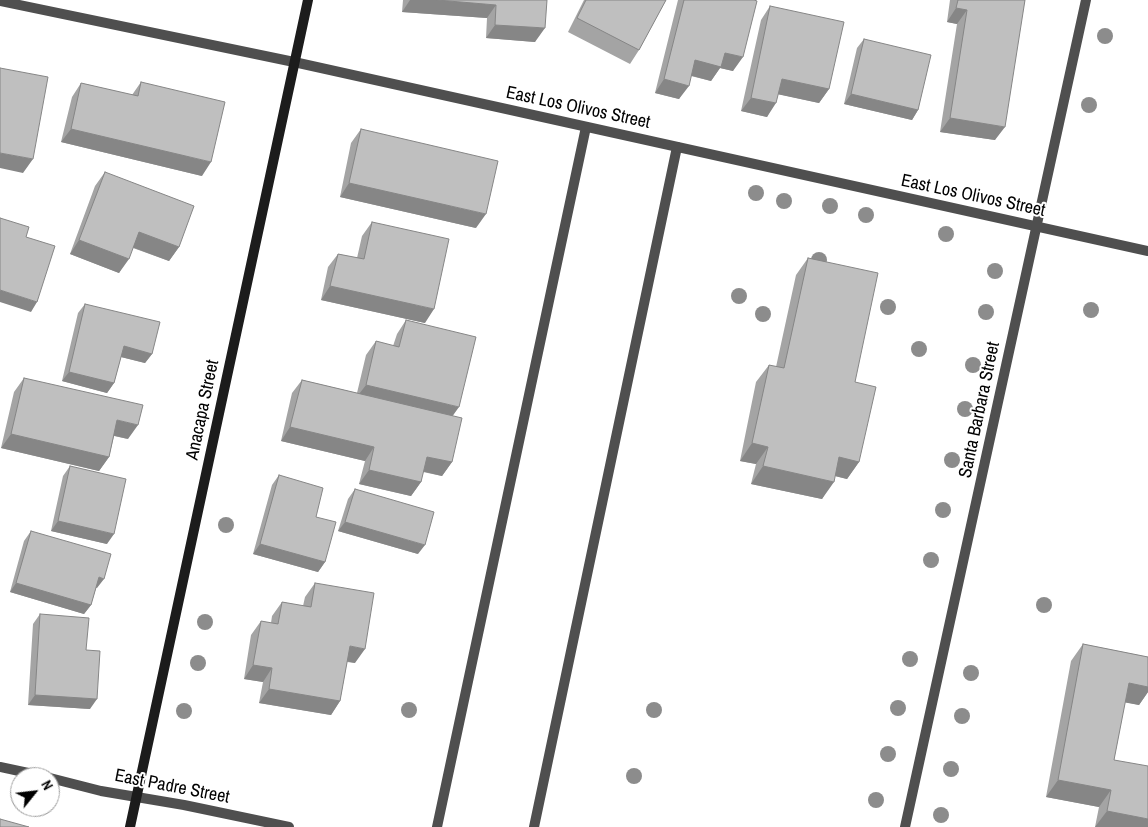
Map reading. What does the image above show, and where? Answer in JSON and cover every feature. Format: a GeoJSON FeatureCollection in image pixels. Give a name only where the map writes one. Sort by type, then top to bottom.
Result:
{"type":"FeatureCollection","features":[{"type":"Feature","properties":{"kind":"street","name":"Anacapa Street"},"geometry":{"type":"LineString","coordinates":[[130,827],[308,0]]}},
{"type":"Feature","properties":{"kind":"street","name":"Santa Barbara Street"},"geometry":{"type":"LineString","coordinates":[[905,827],[1086,0]]}},
{"type":"Feature","properties":{"kind":"street","name":"East Los Olivos Street"},"geometry":{"type":"LineString","coordinates":[[0,1],[294,62],[1148,251]]}},
{"type":"Feature","properties":{"kind":"street"},"geometry":{"type":"LineString","coordinates":[[437,827],[586,127]]}},
{"type":"Feature","properties":{"kind":"street"},"geometry":{"type":"LineString","coordinates":[[534,827],[677,147]]}},
{"type":"Feature","properties":{"kind":"street","name":"East Padre Street"},"geometry":{"type":"LineString","coordinates":[[60,780],[100,790],[289,827]]}},
{"type":"Feature","properties":{"kind":"building"},"geometry":{"type":"Polygon","coordinates":[[[437,0],[547,0],[545,28],[495,25],[496,5],[437,0]]]}},
{"type":"Feature","properties":{"kind":"building"},"geometry":{"type":"Polygon","coordinates":[[[586,0],[666,0],[639,50],[577,18],[586,0]]]}},
{"type":"Feature","properties":{"kind":"building"},"geometry":{"type":"Polygon","coordinates":[[[684,0],[757,1],[743,57],[725,53],[721,67],[695,60],[689,86],[664,79],[684,0]]]}},
{"type":"Feature","properties":{"kind":"building"},"geometry":{"type":"Polygon","coordinates":[[[958,0],[1025,0],[1005,127],[950,118],[967,10],[956,8],[958,0]]]}},
{"type":"Feature","properties":{"kind":"building"},"geometry":{"type":"Polygon","coordinates":[[[770,6],[844,22],[829,89],[782,79],[776,103],[751,98],[770,6]]]}},
{"type":"Feature","properties":{"kind":"building"},"geometry":{"type":"Polygon","coordinates":[[[864,39],[931,55],[918,110],[851,94],[864,39]]]}},
{"type":"Feature","properties":{"kind":"building"},"geometry":{"type":"Polygon","coordinates":[[[0,68],[48,77],[33,159],[0,153],[0,68]]]}},
{"type":"Feature","properties":{"kind":"building"},"geometry":{"type":"Polygon","coordinates":[[[141,82],[225,102],[211,162],[71,129],[81,83],[138,96],[141,82]]]}},
{"type":"Feature","properties":{"kind":"building"},"geometry":{"type":"Polygon","coordinates":[[[361,129],[498,161],[486,214],[349,183],[361,129]]]}},
{"type":"Feature","properties":{"kind":"building"},"geometry":{"type":"Polygon","coordinates":[[[105,172],[194,206],[179,247],[139,232],[129,259],[79,240],[105,172]]]}},
{"type":"Feature","properties":{"kind":"building"},"geometry":{"type":"Polygon","coordinates":[[[0,218],[29,227],[26,237],[55,246],[37,302],[0,290],[0,218]]]}},
{"type":"Feature","properties":{"kind":"building"},"geometry":{"type":"Polygon","coordinates":[[[372,222],[449,239],[434,309],[330,286],[338,254],[364,259],[372,222]]]}},
{"type":"Feature","properties":{"kind":"building"},"geometry":{"type":"Polygon","coordinates":[[[808,258],[878,273],[855,382],[876,387],[859,462],[839,457],[834,482],[763,466],[768,447],[752,443],[769,365],[784,368],[808,258]]]}},
{"type":"Feature","properties":{"kind":"building"},"geometry":{"type":"Polygon","coordinates":[[[85,304],[160,322],[152,354],[124,346],[114,383],[69,372],[85,304]]]}},
{"type":"Feature","properties":{"kind":"building"},"geometry":{"type":"Polygon","coordinates":[[[406,320],[476,337],[459,407],[366,385],[376,341],[399,347],[406,320]]]}},
{"type":"Feature","properties":{"kind":"building"},"geometry":{"type":"Polygon","coordinates":[[[24,378],[143,405],[138,425],[117,420],[109,457],[11,434],[24,378]]]}},
{"type":"Feature","properties":{"kind":"building"},"geometry":{"type":"Polygon","coordinates":[[[302,380],[462,418],[452,462],[427,457],[421,482],[369,470],[374,447],[290,427],[302,380]]]}},
{"type":"Feature","properties":{"kind":"building"},"geometry":{"type":"Polygon","coordinates":[[[70,466],[126,479],[114,534],[58,521],[70,466]]]}},
{"type":"Feature","properties":{"kind":"building"},"geometry":{"type":"Polygon","coordinates":[[[279,475],[323,488],[316,517],[336,522],[325,562],[260,544],[279,475]]]}},
{"type":"Feature","properties":{"kind":"building"},"geometry":{"type":"Polygon","coordinates":[[[355,489],[434,512],[425,545],[345,522],[355,489]]]}},
{"type":"Feature","properties":{"kind":"building"},"geometry":{"type":"Polygon","coordinates":[[[31,531],[111,554],[104,579],[99,577],[91,605],[16,583],[31,531]]]}},
{"type":"Feature","properties":{"kind":"building"},"geometry":{"type":"Polygon","coordinates":[[[315,583],[374,593],[365,649],[350,646],[340,701],[269,689],[272,668],[253,665],[261,621],[278,624],[282,602],[311,607],[315,583]]]}},
{"type":"Feature","properties":{"kind":"building"},"geometry":{"type":"Polygon","coordinates":[[[40,614],[89,618],[86,650],[100,651],[97,699],[35,695],[40,614]]]}},
{"type":"Feature","properties":{"kind":"building"},"geometry":{"type":"Polygon","coordinates":[[[1083,644],[1148,657],[1148,687],[1129,683],[1114,760],[1148,766],[1148,819],[1107,811],[1111,790],[1058,780],[1083,644]]]}},
{"type":"Feature","properties":{"kind":"building"},"geometry":{"type":"Polygon","coordinates":[[[0,819],[29,827],[0,827],[0,819]]]}}]}
